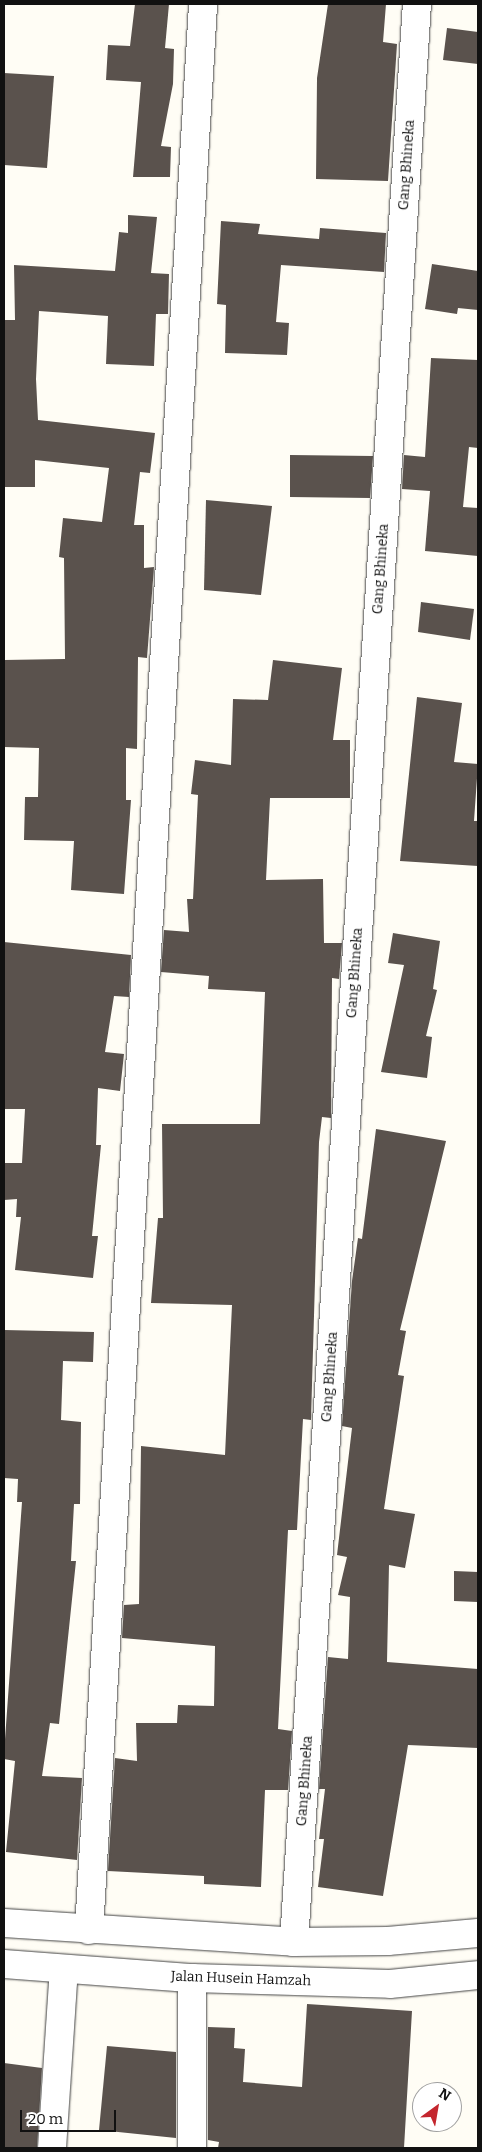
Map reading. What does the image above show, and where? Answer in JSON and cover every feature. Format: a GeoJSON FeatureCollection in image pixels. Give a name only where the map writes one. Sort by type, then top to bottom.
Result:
{"type":"FeatureCollection","features":[{"type":"Feature","properties":{"kind":"street"},"geometry":{"type":"LineString","coordinates":[[88,1930],[203,4]]}},
{"type":"Feature","properties":{"kind":"street","name":"Gang Bhineka"},"geometry":{"type":"LineString","coordinates":[[294,1942],[417,4]]}},
{"type":"Feature","properties":{"kind":"street"},"geometry":{"type":"LineString","coordinates":[[4,1923],[294,1942],[388,1941],[478,1933]]}},
{"type":"Feature","properties":{"kind":"street","name":"Jalan Husein Hamzah"},"geometry":{"type":"LineString","coordinates":[[4,1964],[192,1978],[390,1984],[478,1975]]}},
{"type":"Feature","properties":{"kind":"street"},"geometry":{"type":"LineString","coordinates":[[52,2148],[64,1969]]}},
{"type":"Feature","properties":{"kind":"street"},"geometry":{"type":"LineString","coordinates":[[192,1978],[192,2148]]}},
{"type":"Feature","properties":{"kind":"building"},"geometry":{"type":"Polygon","coordinates":[[[135,4],[169,4],[165,48],[174,49],[173,84],[161,146],[171,147],[170,177],[133,177],[141,82],[106,80],[108,45],[130,46],[135,4]]]}},
{"type":"Feature","properties":{"kind":"building"},"geometry":{"type":"Polygon","coordinates":[[[328,4],[386,4],[383,42],[397,44],[388,181],[316,179],[317,78],[328,4]]]}},
{"type":"Feature","properties":{"kind":"building"},"geometry":{"type":"Polygon","coordinates":[[[447,28],[478,32],[478,64],[443,60],[447,28]]]}},
{"type":"Feature","properties":{"kind":"building"},"geometry":{"type":"Polygon","coordinates":[[[4,73],[54,76],[47,168],[4,165],[4,73]]]}},
{"type":"Feature","properties":{"kind":"building"},"geometry":{"type":"Polygon","coordinates":[[[128,215],[157,217],[151,273],[169,274],[168,314],[156,314],[154,366],[106,364],[108,316],[39,311],[36,379],[38,420],[155,433],[150,473],[140,472],[134,525],[144,525],[144,568],[154,567],[147,658],[138,657],[137,749],[126,748],[126,800],[131,800],[124,894],[71,890],[74,841],[24,840],[25,797],[38,797],[39,748],[4,747],[4,660],[65,659],[64,558],[59,557],[63,518],[102,522],[109,468],[35,460],[35,487],[4,487],[4,320],[15,320],[14,265],[115,271],[119,232],[128,233],[128,215]]]}},
{"type":"Feature","properties":{"kind":"building"},"geometry":{"type":"Polygon","coordinates":[[[221,221],[260,224],[258,234],[319,239],[320,228],[386,233],[384,272],[281,265],[276,322],[289,323],[287,355],[225,353],[226,305],[217,304],[221,221]]]}},
{"type":"Feature","properties":{"kind":"building"},"geometry":{"type":"Polygon","coordinates":[[[432,264],[478,271],[478,310],[458,308],[457,314],[425,309],[432,264]]]}},
{"type":"Feature","properties":{"kind":"building"},"geometry":{"type":"Polygon","coordinates":[[[431,358],[478,360],[478,448],[469,447],[463,507],[478,508],[478,556],[425,551],[430,491],[402,489],[404,455],[425,457],[431,358]]]}},
{"type":"Feature","properties":{"kind":"building"},"geometry":{"type":"Polygon","coordinates":[[[290,455],[373,456],[370,498],[290,497],[290,455]]]}},
{"type":"Feature","properties":{"kind":"building"},"geometry":{"type":"Polygon","coordinates":[[[206,500],[272,506],[261,595],[204,590],[206,500]]]}},
{"type":"Feature","properties":{"kind":"building"},"geometry":{"type":"Polygon","coordinates":[[[421,602],[474,609],[470,640],[418,632],[421,602]]]}},
{"type":"Feature","properties":{"kind":"building"},"geometry":{"type":"Polygon","coordinates":[[[273,660],[342,668],[333,740],[350,740],[350,798],[270,798],[266,880],[323,879],[324,943],[342,943],[339,979],[332,978],[331,1118],[322,1117],[319,1142],[311,1420],[303,1419],[297,1530],[288,1530],[278,1729],[292,1731],[288,1790],[265,1790],[261,1887],[204,1884],[204,1876],[108,1871],[115,1758],[137,1761],[136,1723],[177,1723],[178,1705],[214,1706],[215,1646],[122,1638],[124,1605],[139,1604],[141,1446],[225,1455],[232,1305],[151,1303],[158,1218],[163,1218],[162,1124],[260,1124],[265,992],[208,989],[209,976],[161,972],[164,930],[189,932],[187,899],[193,899],[198,795],[191,794],[195,760],[231,765],[233,699],[268,700],[273,660]]]}},
{"type":"Feature","properties":{"kind":"building"},"geometry":{"type":"Polygon","coordinates":[[[417,697],[462,703],[454,762],[478,764],[474,821],[478,821],[478,866],[400,861],[417,697]]]}},
{"type":"Feature","properties":{"kind":"building"},"geometry":{"type":"Polygon","coordinates":[[[393,933],[440,941],[433,989],[437,990],[426,1036],[432,1037],[427,1078],[381,1072],[404,965],[388,963],[393,933]]]}},
{"type":"Feature","properties":{"kind":"building"},"geometry":{"type":"Polygon","coordinates":[[[4,942],[131,955],[129,997],[114,996],[105,1052],[124,1054],[120,1091],[98,1088],[96,1145],[101,1145],[92,1236],[98,1236],[93,1278],[15,1270],[21,1217],[16,1217],[17,1199],[4,1200],[4,1163],[22,1163],[25,1109],[4,1109],[4,942]]]}},
{"type":"Feature","properties":{"kind":"building"},"geometry":{"type":"Polygon","coordinates":[[[376,1129],[446,1141],[400,1330],[406,1331],[398,1375],[404,1376],[384,1509],[415,1514],[405,1568],[389,1565],[387,1662],[478,1669],[478,1748],[408,1745],[383,1896],[318,1887],[324,1839],[319,1839],[325,1789],[319,1789],[328,1657],[348,1659],[350,1597],[338,1595],[347,1557],[337,1555],[352,1428],[342,1426],[352,1281],[358,1238],[362,1239],[376,1129]]]}},
{"type":"Feature","properties":{"kind":"building"},"geometry":{"type":"Polygon","coordinates":[[[4,1330],[94,1332],[93,1362],[63,1361],[61,1420],[81,1422],[80,1504],[74,1504],[71,1561],[76,1561],[59,1724],[50,1723],[42,1776],[82,1778],[77,1860],[6,1852],[15,1761],[4,1759],[4,1753],[22,1502],[17,1502],[18,1479],[4,1478],[4,1330]]]}},
{"type":"Feature","properties":{"kind":"building"},"geometry":{"type":"Polygon","coordinates":[[[454,1571],[478,1572],[478,1602],[454,1601],[454,1571]]]}},
{"type":"Feature","properties":{"kind":"building"},"geometry":{"type":"Polygon","coordinates":[[[307,2004],[412,2011],[404,2148],[218,2148],[219,2142],[208,2140],[208,2027],[235,2028],[234,2048],[245,2049],[243,2082],[302,2087],[307,2004]]]}},
{"type":"Feature","properties":{"kind":"building"},"geometry":{"type":"Polygon","coordinates":[[[107,2046],[176,2052],[176,2138],[99,2130],[107,2046]]]}},
{"type":"Feature","properties":{"kind":"building"},"geometry":{"type":"Polygon","coordinates":[[[4,2063],[42,2068],[37,2148],[4,2148],[4,2063]]]}}]}
